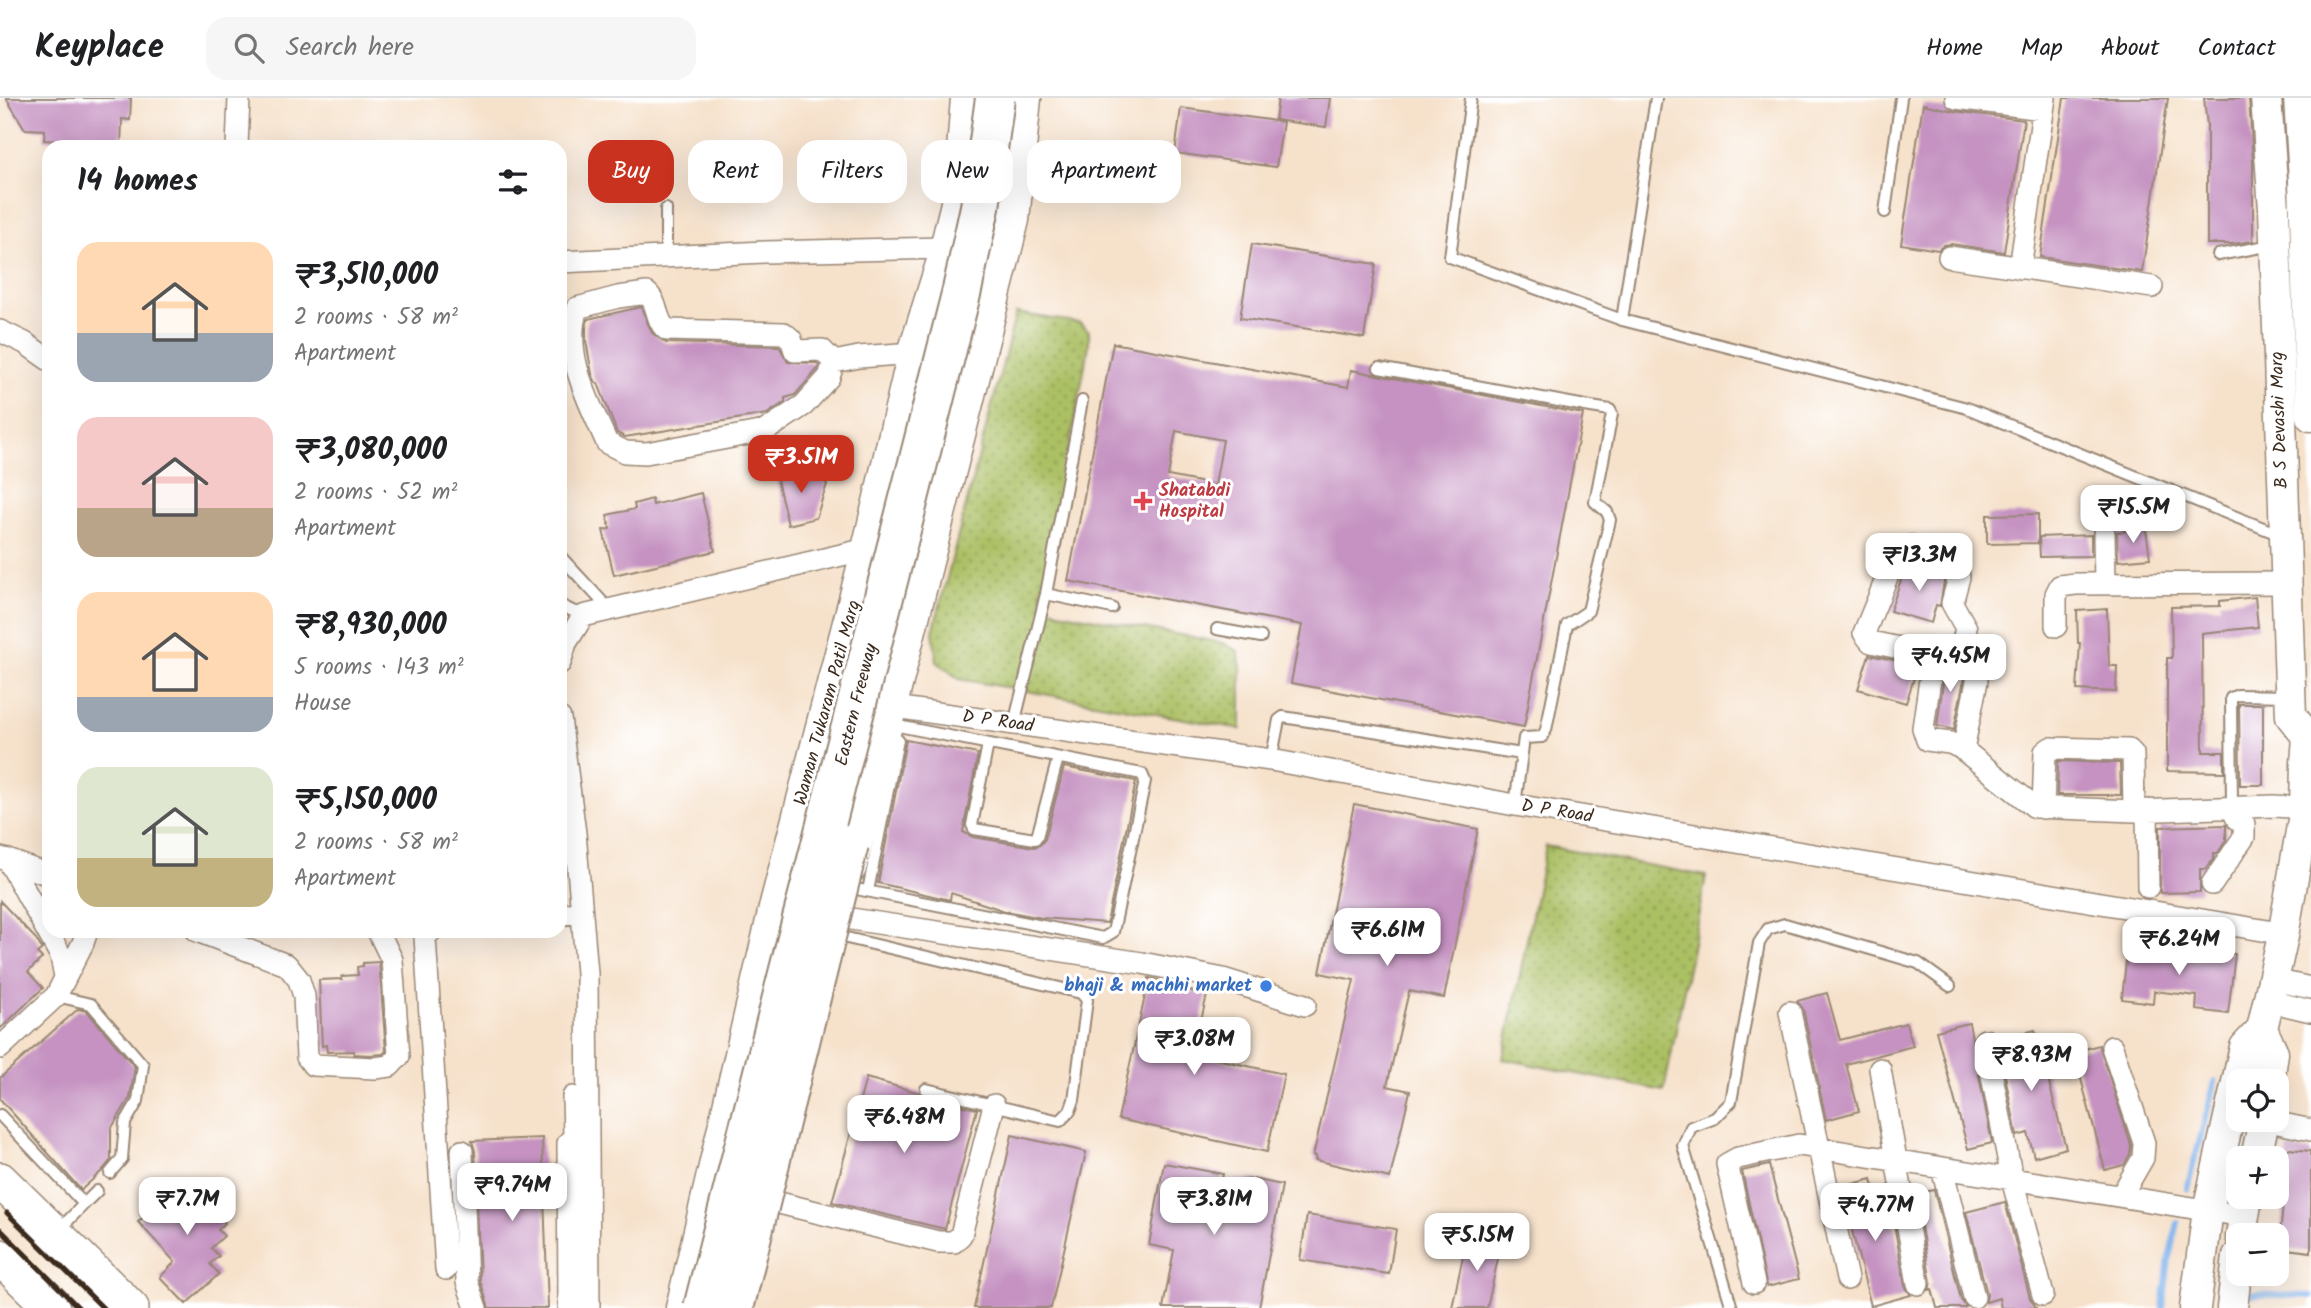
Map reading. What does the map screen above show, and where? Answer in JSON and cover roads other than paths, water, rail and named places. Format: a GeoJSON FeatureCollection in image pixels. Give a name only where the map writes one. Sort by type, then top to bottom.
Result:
{"type":"FeatureCollection","features":[{"type":"Feature","properties":{"kind":"highway","name":"Eastern Freeway"},"geometry":{"type":"LineString","coordinates":[[703,1308],[962,290],[980,206],[995,98]]}},
{"type":"Feature","properties":{"kind":"highway","name":"Eastern Freeway"},"geometry":{"type":"LineString","coordinates":[[734,1308],[987,279],[1002,214],[1017,98]]}},
{"type":"Feature","properties":{"kind":"highway"},"geometry":{"type":"LineString","coordinates":[[0,1180],[131,1308]]}},
{"type":"Feature","properties":{"kind":"highway"},"geometry":{"type":"LineString","coordinates":[[3,1267],[52,1308]]}},
{"type":"Feature","properties":{"kind":"main road","name":"Waman Tukaram Patil Marg"},"geometry":{"type":"LineString","coordinates":[[681,1308],[765,946],[867,550],[913,353],[959,191],[966,98]]}},
{"type":"Feature","properties":{"kind":"main road"},"geometry":{"type":"LineString","coordinates":[[741,1308],[833,938],[857,889],[893,719],[1014,220],[1026,98]]}},
{"type":"Feature","properties":{"kind":"main road","name":"B S Devashi Marg"},"geometry":{"type":"LineString","coordinates":[[2195,1308],[2208,1210],[2245,1047],[2268,1003],[2283,936],[2305,808],[2309,749],[2291,716],[2275,245],[2266,98]]}},
{"type":"Feature","properties":{"kind":"main road","name":"B S Devashi Marg"},"geometry":{"type":"LineString","coordinates":[[2299,98],[2308,180],[2311,416]]}},
{"type":"Feature","properties":{"kind":"main road"},"geometry":{"type":"LineString","coordinates":[[765,946],[833,938]]}},
{"type":"Feature","properties":{"kind":"main road","name":"B S Devashi Marg"},"geometry":{"type":"LineString","coordinates":[[2268,1003],[2273,1053],[2271,1069]]}},
{"type":"Feature","properties":{"kind":"main road"},"geometry":{"type":"LineString","coordinates":[[2232,1308],[2235,1286]]}},
{"type":"Feature","properties":{"kind":"street"},"geometry":{"type":"LineString","coordinates":[[237,140],[239,98]]}},
{"type":"Feature","properties":{"kind":"street"},"geometry":{"type":"LineString","coordinates":[[1956,98],[2044,104],[2020,268]]}},
{"type":"Feature","properties":{"kind":"street"},"geometry":{"type":"LineString","coordinates":[[2272,182],[2308,180]]}},
{"type":"Feature","properties":{"kind":"street"},"geometry":{"type":"LineString","coordinates":[[567,262],[944,248]]}},
{"type":"Feature","properties":{"kind":"street"},"geometry":{"type":"LineString","coordinates":[[1948,257],[2152,287]]}},
{"type":"Feature","properties":{"kind":"street"},"geometry":{"type":"LineString","coordinates":[[646,293],[653,299],[662,326],[667,330],[784,334],[791,339],[795,351],[821,350],[834,362],[829,377],[804,405],[765,431],[646,453],[625,452],[607,443],[577,372],[572,325],[577,308],[646,293]]}},
{"type":"Feature","properties":{"kind":"street"},"geometry":{"type":"LineString","coordinates":[[0,331],[42,355]]}},
{"type":"Feature","properties":{"kind":"street"},"geometry":{"type":"LineString","coordinates":[[834,362],[859,357],[913,353]]}},
{"type":"Feature","properties":{"kind":"street"},"geometry":{"type":"LineString","coordinates":[[2104,533],[2105,583]]}},
{"type":"Feature","properties":{"kind":"street"},"geometry":{"type":"LineString","coordinates":[[1963,750],[1977,681],[1976,666],[1961,650],[1966,628],[1952,603],[1959,578],[1957,566],[1911,546],[1899,548],[1864,633],[1871,642],[1927,654],[1933,659],[1923,728],[1927,740],[1950,743],[1963,750],[2035,807],[2140,811],[2305,808]]}},
{"type":"Feature","properties":{"kind":"street"},"geometry":{"type":"LineString","coordinates":[[567,641],[583,616],[867,550]]}},
{"type":"Feature","properties":{"kind":"street"},"geometry":{"type":"LineString","coordinates":[[2056,626],[2056,594],[2060,586],[2105,583],[2286,583]]}},
{"type":"Feature","properties":{"kind":"street","name":"D P Road"},"geometry":{"type":"LineString","coordinates":[[830,696],[893,719],[1014,724],[1271,760],[1515,806],[2268,931],[2283,936]]}},
{"type":"Feature","properties":{"kind":"street"},"geometry":{"type":"LineString","coordinates":[[2043,808],[2045,752],[2050,748],[2129,750],[2133,754],[2147,887]]}},
{"type":"Feature","properties":{"kind":"street"},"geometry":{"type":"LineString","coordinates":[[567,772],[587,973],[589,1308]]}},
{"type":"Feature","properties":{"kind":"street"},"geometry":{"type":"LineString","coordinates":[[2212,884],[2244,837],[2244,824],[2237,819],[2232,808]]}},
{"type":"Feature","properties":{"kind":"street"},"geometry":{"type":"LineString","coordinates":[[4,859],[42,873]]}},
{"type":"Feature","properties":{"kind":"street"},"geometry":{"type":"LineString","coordinates":[[4,859],[42,924]]}},
{"type":"Feature","properties":{"kind":"street"},"geometry":{"type":"LineString","coordinates":[[567,914],[582,913]]}},
{"type":"Feature","properties":{"kind":"street"},"geometry":{"type":"LineString","coordinates":[[50,938],[61,956],[61,987]]}},
{"type":"Feature","properties":{"kind":"street"},"geometry":{"type":"LineString","coordinates":[[0,1048],[61,987],[85,938]]}},
{"type":"Feature","properties":{"kind":"street"},"geometry":{"type":"LineString","coordinates":[[216,938],[287,965],[299,980],[304,996],[307,1057],[313,1065],[375,1068],[390,1066],[399,1056],[392,960],[381,938]]}},
{"type":"Feature","properties":{"kind":"street"},"geometry":{"type":"LineString","coordinates":[[425,938],[446,1269]]}},
{"type":"Feature","properties":{"kind":"street"},"geometry":{"type":"LineString","coordinates":[[833,938],[1142,963],[1223,979],[1305,1005]]}},
{"type":"Feature","properties":{"kind":"street"},"geometry":{"type":"LineString","coordinates":[[2268,1003],[2311,988]]}},
{"type":"Feature","properties":{"kind":"street"},"geometry":{"type":"LineString","coordinates":[[2268,1003],[2311,1011]]}},
{"type":"Feature","properties":{"kind":"street"},"geometry":{"type":"LineString","coordinates":[[1790,1012],[1847,1279]]}},
{"type":"Feature","properties":{"kind":"street"},"geometry":{"type":"LineString","coordinates":[[1985,1040],[2012,1179],[2043,1295]]}},
{"type":"Feature","properties":{"kind":"street"},"geometry":{"type":"LineString","coordinates":[[2112,1047],[2144,1143],[2143,1158],[2120,1196]]}},
{"type":"Feature","properties":{"kind":"street"},"geometry":{"type":"LineString","coordinates":[[1880,1069],[1918,1283]]}},
{"type":"Feature","properties":{"kind":"street"},"geometry":{"type":"LineString","coordinates":[[569,1308],[568,1143],[574,1136],[573,1097]]}},
{"type":"Feature","properties":{"kind":"street"},"geometry":{"type":"LineString","coordinates":[[766,1200],[937,1242],[954,1242],[961,1235],[993,1105]]}},
{"type":"Feature","properties":{"kind":"street"},"geometry":{"type":"LineString","coordinates":[[2289,1125],[2311,1129]]}},
{"type":"Feature","properties":{"kind":"street"},"geometry":{"type":"LineString","coordinates":[[1754,1283],[1727,1164],[1738,1158],[1799,1145],[2244,1216]]}},
{"type":"Feature","properties":{"kind":"street"},"geometry":{"type":"LineString","coordinates":[[462,1151],[467,1282],[476,1308]]}},
{"type":"Feature","properties":{"kind":"street"},"geometry":{"type":"LineString","coordinates":[[1942,1168],[1974,1297]]}},
{"type":"Feature","properties":{"kind":"lane"},"geometry":{"type":"LineString","coordinates":[[1471,98],[1450,257],[1622,320],[1967,408],[2284,537]]}},
{"type":"Feature","properties":{"kind":"lane"},"geometry":{"type":"LineString","coordinates":[[1622,320],[1656,98]]}},
{"type":"Feature","properties":{"kind":"lane"},"geometry":{"type":"LineString","coordinates":[[1885,212],[1901,98]]}},
{"type":"Feature","properties":{"kind":"lane"},"geometry":{"type":"LineString","coordinates":[[666,209],[666,257]]}},
{"type":"Feature","properties":{"kind":"lane"},"geometry":{"type":"LineString","coordinates":[[2218,255],[2275,245]]}},
{"type":"Feature","properties":{"kind":"lane"},"geometry":{"type":"LineString","coordinates":[[1379,368],[1610,410],[1612,414],[1595,502],[1607,512],[1610,520],[1588,611],[1567,625],[1546,730],[1542,737],[1524,738],[1515,806]]}},
{"type":"Feature","properties":{"kind":"lane"},"geometry":{"type":"LineString","coordinates":[[1014,724],[1046,594],[1082,401]]}},
{"type":"Feature","properties":{"kind":"lane"},"geometry":{"type":"LineString","coordinates":[[567,564],[609,609]]}},
{"type":"Feature","properties":{"kind":"lane"},"geometry":{"type":"LineString","coordinates":[[1046,594],[1112,608]]}},
{"type":"Feature","properties":{"kind":"lane"},"geometry":{"type":"LineString","coordinates":[[567,608],[583,616]]}},
{"type":"Feature","properties":{"kind":"lane"},"geometry":{"type":"LineString","coordinates":[[1217,629],[1261,637]]}},
{"type":"Feature","properties":{"kind":"lane"},"geometry":{"type":"LineString","coordinates":[[2232,808],[2231,698],[2238,695],[2291,696]]}},
{"type":"Feature","properties":{"kind":"lane"},"geometry":{"type":"LineString","coordinates":[[1271,760],[1279,720],[1283,717],[1522,754]]}},
{"type":"Feature","properties":{"kind":"lane"},"geometry":{"type":"LineString","coordinates":[[857,889],[1103,938],[1113,932],[1145,781],[1142,774],[988,744],[893,719]]}},
{"type":"Feature","properties":{"kind":"lane"},"geometry":{"type":"LineString","coordinates":[[988,744],[972,825],[974,829],[1035,839],[1058,758]]}},
{"type":"Feature","properties":{"kind":"lane"},"geometry":{"type":"LineString","coordinates":[[1732,1308],[1684,1146],[1691,1127],[1715,1118],[1731,1102],[1759,943],[1768,929],[1785,924],[1918,963],[1950,986]]}},
{"type":"Feature","properties":{"kind":"lane"},"geometry":{"type":"LineString","coordinates":[[833,938],[1080,993],[1087,1000],[1074,1100],[1070,1111],[1060,1121],[926,1089]]}},
{"type":"Feature","properties":{"kind":"lane"},"geometry":{"type":"LineString","coordinates":[[61,987],[91,1004],[143,1065],[138,1101],[125,1122],[122,1159],[110,1173]]}},
{"type":"Feature","properties":{"kind":"lane"},"geometry":{"type":"LineString","coordinates":[[0,1115],[84,1204]]}},
{"type":"Feature","properties":{"kind":"lane"},"geometry":{"type":"LineString","coordinates":[[55,1234],[97,1191]]}},
{"type":"Feature","properties":{"kind":"waterway"},"geometry":{"type":"LineString","coordinates":[[2187,1189],[2215,1081]]}},
{"type":"Feature","properties":{"kind":"waterway"},"geometry":{"type":"LineString","coordinates":[[2163,1308],[2169,1257],[2178,1223]]}},
{"type":"Feature","properties":{"kind":"waterway"},"geometry":{"type":"LineString","coordinates":[[2246,1294],[2311,1296]]}},
{"type":"Feature","properties":{"kind":"railway"},"geometry":{"type":"LineString","coordinates":[[7,1213],[103,1308]]}},
{"type":"Feature","properties":{"kind":"railway"},"geometry":{"type":"LineString","coordinates":[[0,1229],[79,1308]]}},
{"type":"Feature","properties":{"kind":"place","name":"Shatabdi Hospital"},"geometry":{"type":"Point","coordinates":[1143,501]}},
{"type":"Feature","properties":{"kind":"place","name":"bhaji & machhi market"},"geometry":{"type":"Point","coordinates":[1266,986]}}]}
